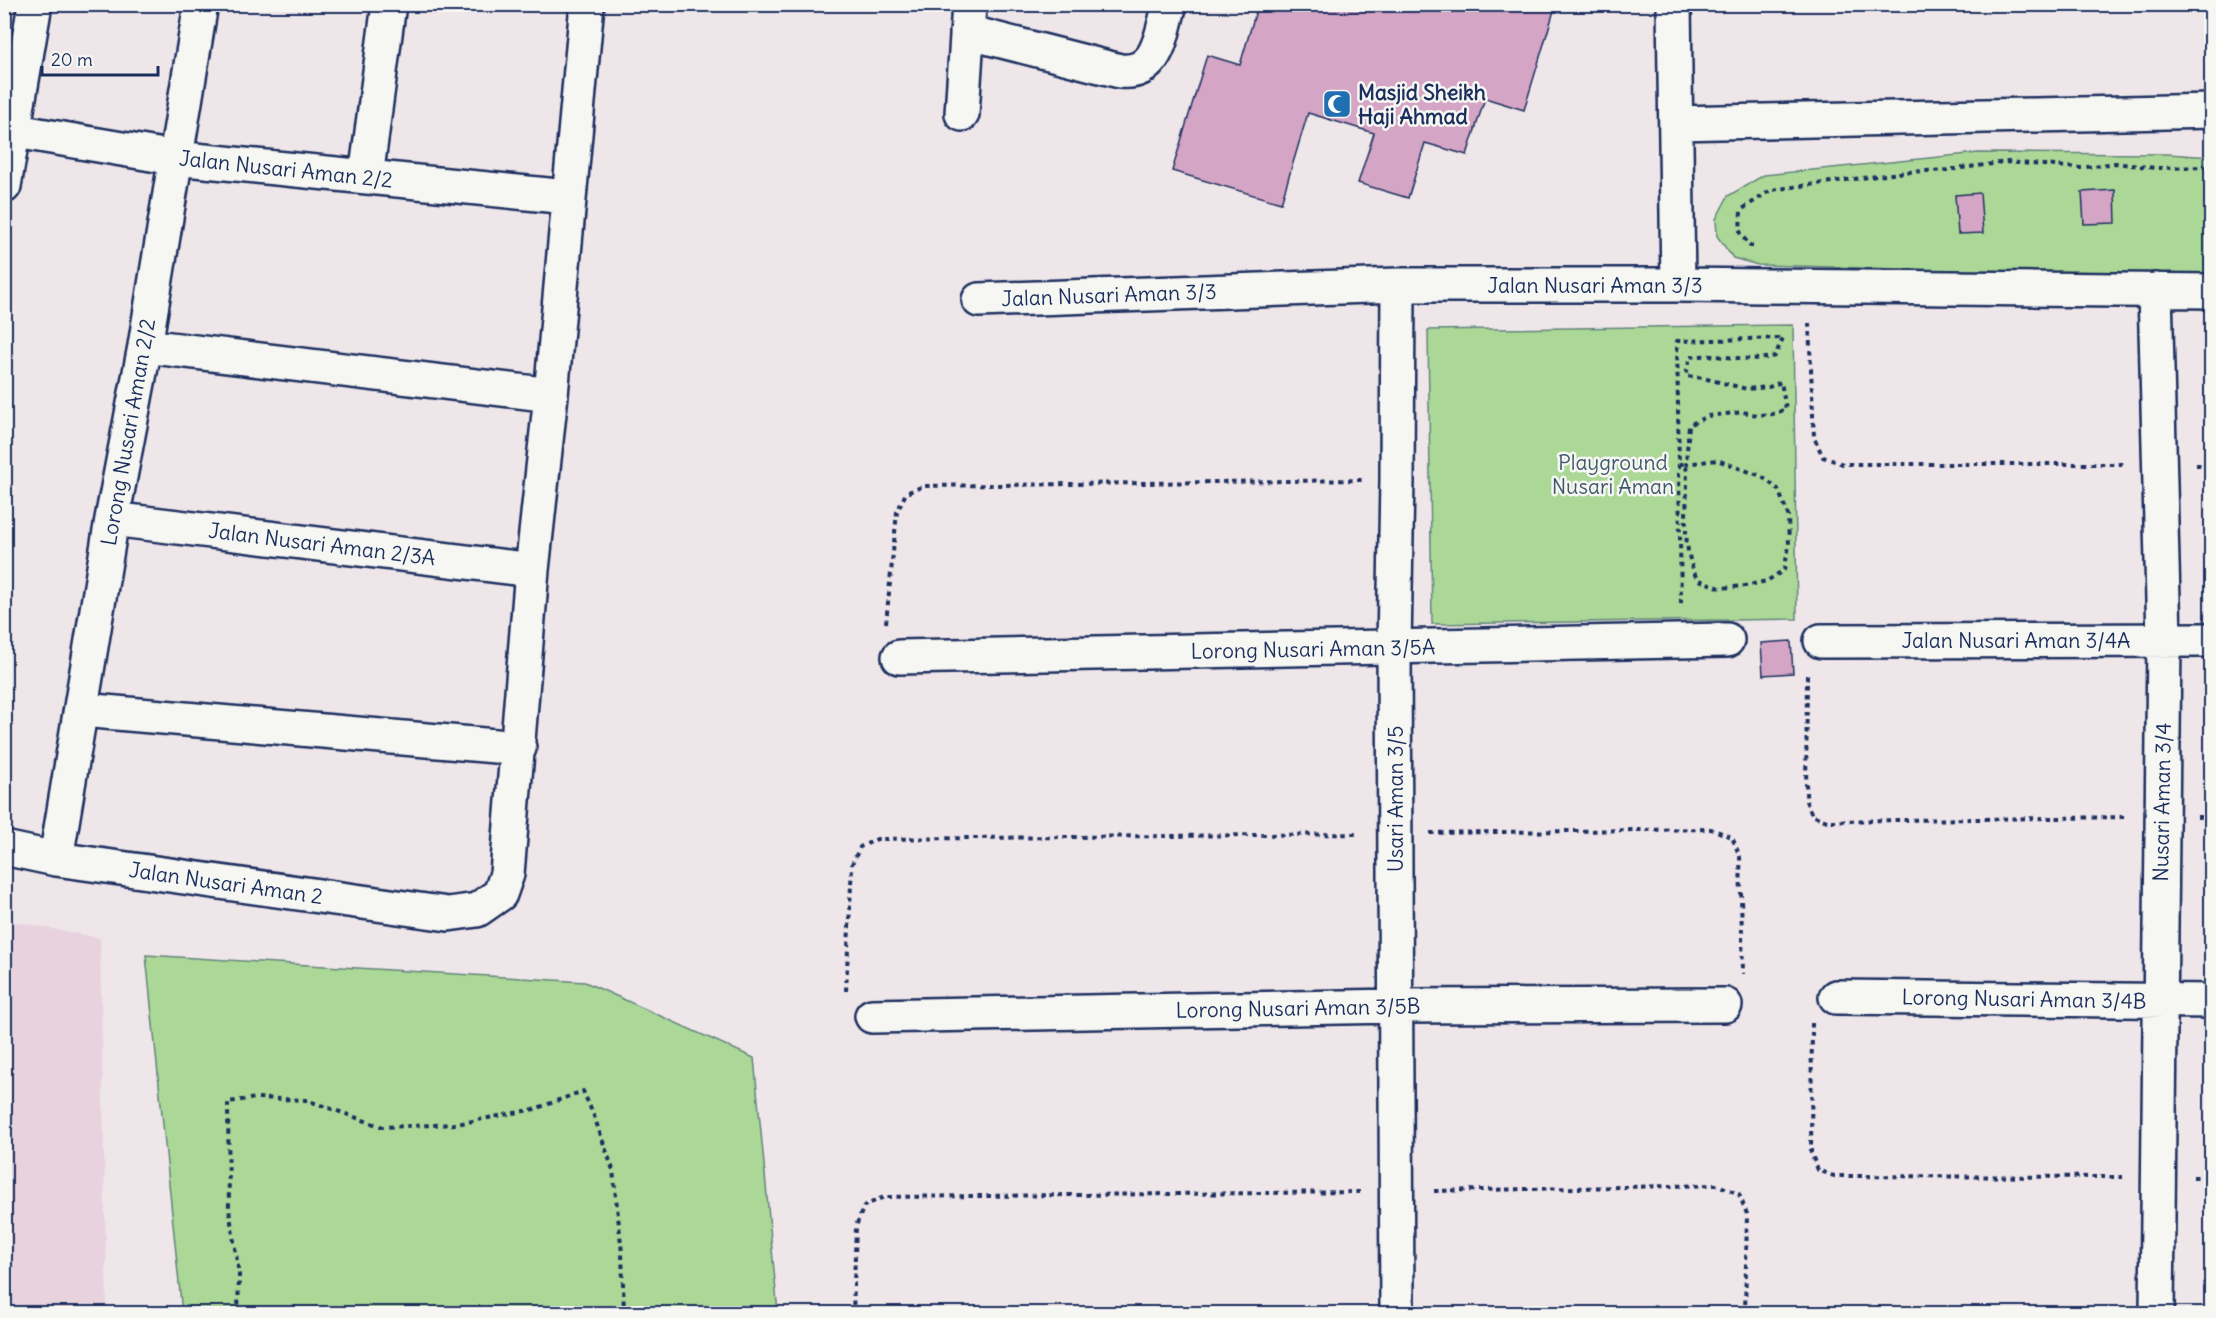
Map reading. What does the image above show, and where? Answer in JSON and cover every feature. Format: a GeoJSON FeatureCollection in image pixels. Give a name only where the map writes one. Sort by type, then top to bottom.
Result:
{"type":"FeatureCollection","features":[{"type":"Feature","properties":{"kind":"street"},"geometry":{"type":"LineString","coordinates":[[4,186],[9,130],[35,4]]}},
{"type":"Feature","properties":{"kind":"street","name":"Lorong Nusari Aman 2/2"},"geometry":{"type":"LineString","coordinates":[[56,859],[112,519],[145,346],[201,4]]}},
{"type":"Feature","properties":{"kind":"street"},"geometry":{"type":"LineString","coordinates":[[366,177],[388,4]]}},
{"type":"Feature","properties":{"kind":"street","name":"Jalan Nusari Aman 2"},"geometry":{"type":"LineString","coordinates":[[4,848],[56,859],[448,914],[477,910],[500,894],[507,874],[532,570],[551,395],[587,4]]}},
{"type":"Feature","properties":{"kind":"street"},"geometry":{"type":"LineString","coordinates":[[962,114],[968,18],[1120,71],[1131,72],[1142,69],[1150,62],[1170,4]]}},
{"type":"Feature","properties":{"kind":"street"},"geometry":{"type":"LineString","coordinates":[[1674,4],[1678,285]]}},
{"type":"Feature","properties":{"kind":"street"},"geometry":{"type":"LineString","coordinates":[[1676,123],[2211,111]]}},
{"type":"Feature","properties":{"kind":"street","name":"Jalan Nusari Aman 2/2"},"geometry":{"type":"LineString","coordinates":[[9,130],[175,158],[568,197]]}},
{"type":"Feature","properties":{"kind":"street","name":"Jalan Nusari Aman 3/3"},"geometry":{"type":"LineString","coordinates":[[979,300],[1398,285],[1678,285],[2211,291]]}},
{"type":"Feature","properties":{"kind":"street","name":"Usari Aman 3/5"},"geometry":{"type":"LineString","coordinates":[[1397,1314],[1394,647],[1398,285]]}},
{"type":"Feature","properties":{"kind":"street","name":"Nusari Aman 3/4"},"geometry":{"type":"LineString","coordinates":[[2155,290],[2164,639],[2157,1314]]}},
{"type":"Feature","properties":{"kind":"street"},"geometry":{"type":"LineString","coordinates":[[145,346],[551,395]]}},
{"type":"Feature","properties":{"kind":"street","name":"Jalan Nusari Aman 2/3A"},"geometry":{"type":"LineString","coordinates":[[112,519],[532,570]]}},
{"type":"Feature","properties":{"kind":"street","name":"Lorong Nusari Aman 3/5A"},"geometry":{"type":"LineString","coordinates":[[899,657],[1727,640]]}},
{"type":"Feature","properties":{"kind":"street","name":"Jalan Nusari Aman 3/4A"},"geometry":{"type":"LineString","coordinates":[[1821,641],[2211,640]]}},
{"type":"Feature","properties":{"kind":"street"},"geometry":{"type":"LineString","coordinates":[[82,710],[519,748]]}},
{"type":"Feature","properties":{"kind":"street","name":"Lorong Nusari Aman 3/4B"},"geometry":{"type":"LineString","coordinates":[[1836,997],[2211,1001]]}},
{"type":"Feature","properties":{"kind":"street","name":"Lorong Nusari Aman 3/5B"},"geometry":{"type":"LineString","coordinates":[[872,1016],[1396,1006],[1725,1005]]}},
{"type":"Feature","properties":{"kind":"path"},"geometry":{"type":"LineString","coordinates":[[1761,247],[1750,246],[1740,233],[1741,210],[1771,190],[1907,172],[1947,170],[2007,162],[2080,168],[2115,163],[2156,168],[2211,167]]}},
{"type":"Feature","properties":{"kind":"path"},"geometry":{"type":"LineString","coordinates":[[1808,287],[1814,437],[1823,457],[1843,465],[2160,464]]}},
{"type":"Feature","properties":{"kind":"path"},"geometry":{"type":"LineString","coordinates":[[1679,464],[1686,464],[1717,460],[1761,476],[1778,489],[1788,515],[1789,546],[1784,570],[1767,581],[1720,588],[1698,579],[1689,560],[1685,537],[1686,464],[1689,425],[1708,416],[1743,412],[1757,415],[1773,414],[1786,408],[1782,382],[1769,387],[1747,389],[1686,376],[1690,357],[1700,355],[1741,360],[1761,359],[1775,356],[1783,338],[1677,341],[1681,609]]}},
{"type":"Feature","properties":{"kind":"path"},"geometry":{"type":"LineString","coordinates":[[899,657],[888,649],[885,636],[897,512],[906,493],[924,486],[1397,480]]}},
{"type":"Feature","properties":{"kind":"path"},"geometry":{"type":"LineString","coordinates":[[1821,641],[1812,649],[1807,661],[1806,801],[1812,815],[1827,821],[2162,817]]}},
{"type":"Feature","properties":{"kind":"path"},"geometry":{"type":"LineString","coordinates":[[872,1016],[857,1012],[846,997],[852,864],[860,847],[877,839],[1711,829],[1732,837],[1740,857],[1743,986],[1738,1000],[1725,1005]]}},
{"type":"Feature","properties":{"kind":"path"},"geometry":{"type":"LineString","coordinates":[[1836,997],[1820,1008],[1812,1023],[1811,1154],[1818,1170],[1834,1176],[2158,1177]]}},
{"type":"Feature","properties":{"kind":"path"},"geometry":{"type":"LineString","coordinates":[[238,1314],[240,1274],[229,1209],[228,1102],[256,1098],[306,1100],[383,1127],[457,1124],[535,1109],[583,1091],[613,1170],[622,1253],[624,1314]]}},
{"type":"Feature","properties":{"kind":"path"},"geometry":{"type":"LineString","coordinates":[[853,1314],[856,1226],[864,1206],[884,1197],[1396,1192],[1718,1185],[1739,1194],[1747,1214],[1744,1314]]}},
{"type":"Feature","properties":{"kind":"shaded area"},"geometry":{"type":"Polygon","coordinates":[[[5,920],[100,938],[107,1313],[5,1313],[5,920]]]}},
{"type":"Feature","properties":{"kind":"green space"},"geometry":{"type":"Polygon","coordinates":[[[1978,153],[2168,154],[2211,157],[2211,278],[1758,265],[1733,258],[1717,236],[1716,219],[1728,196],[1764,175],[1978,153]]]}},
{"type":"Feature","properties":{"kind":"green space","name":"Playground Nusari Aman"},"geometry":{"type":"Polygon","coordinates":[[[1793,325],[1797,619],[1432,624],[1428,330],[1793,325]]]}},
{"type":"Feature","properties":{"kind":"green space"},"geometry":{"type":"Polygon","coordinates":[[[146,955],[585,982],[754,1058],[778,1313],[182,1313],[146,955]]]}},
{"type":"Feature","properties":{"kind":"building","name":"Masjid Sheikh Haji Ahmad"},"geometry":{"type":"Polygon","coordinates":[[[1258,4],[1556,4],[1524,110],[1485,98],[1467,155],[1425,143],[1408,198],[1358,183],[1374,133],[1308,113],[1281,203],[1172,171],[1207,55],[1240,65],[1258,4]]]}},
{"type":"Feature","properties":{"kind":"building"},"geometry":{"type":"Polygon","coordinates":[[[2115,190],[2116,223],[2084,224],[2082,192],[2115,190]]]}},
{"type":"Feature","properties":{"kind":"building"},"geometry":{"type":"Polygon","coordinates":[[[1980,193],[1983,233],[1958,234],[1955,195],[1980,193]]]}},
{"type":"Feature","properties":{"kind":"building"},"geometry":{"type":"Polygon","coordinates":[[[1791,641],[1793,673],[1763,675],[1761,643],[1791,641]]]}},
{"type":"Feature","properties":{"kind":"place","name":"Masjid Sheikh Haji Ahmad"},"geometry":{"type":"Point","coordinates":[1337,104]}}]}
